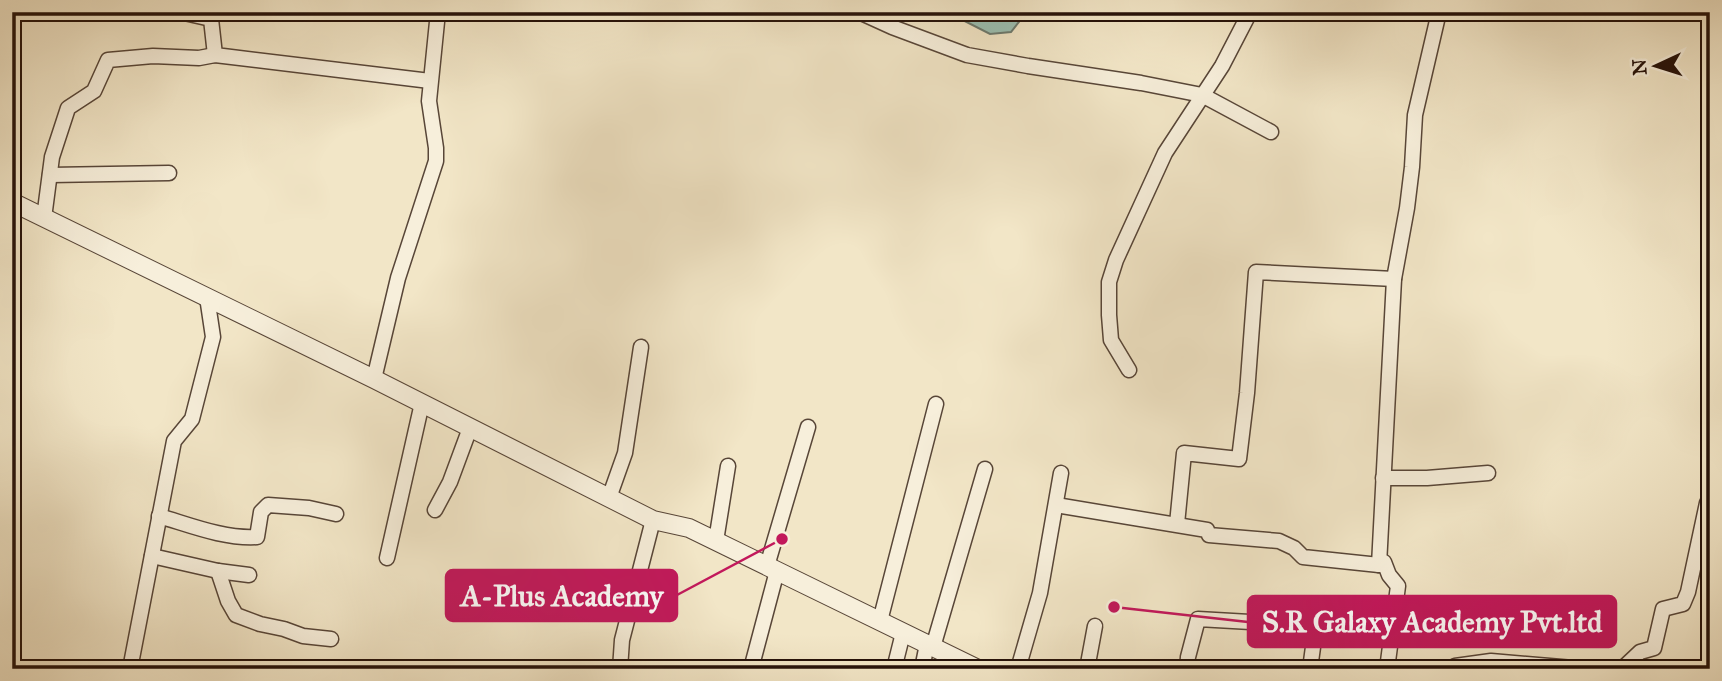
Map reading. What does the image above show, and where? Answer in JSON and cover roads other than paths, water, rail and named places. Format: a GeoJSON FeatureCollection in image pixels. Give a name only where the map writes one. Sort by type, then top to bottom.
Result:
{"type":"FeatureCollection","features":[{"type":"Feature","properties":{"kind":"street"},"geometry":{"type":"LineString","coordinates":[[180,12],[211,19],[215,55]]}},
{"type":"Feature","properties":{"kind":"street"},"geometry":{"type":"LineString","coordinates":[[374,379],[398,278],[436,161],[429,101],[438,12]]}},
{"type":"Feature","properties":{"kind":"street"},"geometry":{"type":"LineString","coordinates":[[859,12],[967,55],[1202,95],[1272,132]]}},
{"type":"Feature","properties":{"kind":"street"},"geometry":{"type":"LineString","coordinates":[[1129,370],[1111,340],[1110,282],[1116,260],[1165,152],[1222,66],[1250,12]]}},
{"type":"Feature","properties":{"kind":"street"},"geometry":{"type":"LineString","coordinates":[[1379,565],[1394,279],[1412,167],[1415,115],[1438,12]]}},
{"type":"Feature","properties":{"kind":"street"},"geometry":{"type":"LineString","coordinates":[[44,218],[52,157],[68,108],[94,91],[108,60],[153,56],[199,58],[215,55],[430,82]]}},
{"type":"Feature","properties":{"kind":"street"},"geometry":{"type":"LineString","coordinates":[[50,175],[169,173]]}},
{"type":"Feature","properties":{"kind":"street"},"geometry":{"type":"LineString","coordinates":[[12,202],[422,402],[653,520],[689,528],[978,669]]}},
{"type":"Feature","properties":{"kind":"street"},"geometry":{"type":"LineString","coordinates":[[1177,524],[1184,453],[1239,458],[1256,272],[1394,279]]}},
{"type":"Feature","properties":{"kind":"street"},"geometry":{"type":"LineString","coordinates":[[130,669],[174,441],[192,419],[213,337],[207,297]]}},
{"type":"Feature","properties":{"kind":"street"},"geometry":{"type":"LineString","coordinates":[[609,498],[625,453],[641,347]]}},
{"type":"Feature","properties":{"kind":"street"},"geometry":{"type":"LineString","coordinates":[[387,558],[422,402]]}},
{"type":"Feature","properties":{"kind":"street"},"geometry":{"type":"LineString","coordinates":[[880,621],[936,404]]}},
{"type":"Feature","properties":{"kind":"street"},"geometry":{"type":"LineString","coordinates":[[751,669],[772,569],[808,427]]}},
{"type":"Feature","properties":{"kind":"street"},"geometry":{"type":"LineString","coordinates":[[435,510],[450,482],[470,428]]}},
{"type":"Feature","properties":{"kind":"street"},"geometry":{"type":"LineString","coordinates":[[716,541],[727,466]]}},
{"type":"Feature","properties":{"kind":"street"},"geometry":{"type":"LineString","coordinates":[[922,669],[985,468]]}},
{"type":"Feature","properties":{"kind":"street"},"geometry":{"type":"LineString","coordinates":[[1018,669],[1040,593],[1061,473]]}},
{"type":"Feature","properties":{"kind":"street"},"geometry":{"type":"LineString","coordinates":[[1382,478],[1427,478],[1488,473]]}},
{"type":"Feature","properties":{"kind":"street"},"geometry":{"type":"LineString","coordinates":[[1622,669],[1640,652],[1654,648],[1663,609],[1683,604],[1705,543],[1707,503],[1710,497]]}},
{"type":"Feature","properties":{"kind":"street"},"geometry":{"type":"LineString","coordinates":[[159,516],[246,538],[257,537],[261,512],[268,505],[309,508],[336,514]]}},
{"type":"Feature","properties":{"kind":"street"},"geometry":{"type":"LineString","coordinates":[[1056,505],[1207,530],[1209,536],[1279,541],[1294,548],[1303,557],[1379,565],[1384,562],[1389,576],[1398,586],[1387,669]]}},
{"type":"Feature","properties":{"kind":"street"},"geometry":{"type":"LineString","coordinates":[[620,669],[621,640],[653,520]]}},
{"type":"Feature","properties":{"kind":"street"},"geometry":{"type":"LineString","coordinates":[[152,556],[249,575]]}},
{"type":"Feature","properties":{"kind":"street"},"geometry":{"type":"LineString","coordinates":[[218,571],[228,601],[236,615],[303,636],[331,639]]}},
{"type":"Feature","properties":{"kind":"street"},"geometry":{"type":"LineString","coordinates":[[1188,669],[1188,657],[1198,619],[1336,626]]}},
{"type":"Feature","properties":{"kind":"street"},"geometry":{"type":"LineString","coordinates":[[1310,669],[1316,625]]}},
{"type":"Feature","properties":{"kind":"street"},"geometry":{"type":"LineString","coordinates":[[1087,669],[1095,626]]}},
{"type":"Feature","properties":{"kind":"street"},"geometry":{"type":"LineString","coordinates":[[894,669],[903,633]]}},
{"type":"Feature","properties":{"kind":"street"},"geometry":{"type":"LineString","coordinates":[[1455,669],[1455,666],[1491,661],[1585,669]]}},
{"type":"Feature","properties":{"kind":"water"},"geometry":{"type":"Polygon","coordinates":[[[947,12],[1024,12],[1011,32],[990,34],[947,12]]]}},
{"type":"Feature","properties":{"kind":"place","name":"A-Plus Academy"},"geometry":{"type":"Point","coordinates":[782,539]}},
{"type":"Feature","properties":{"kind":"place","name":"S.R Galaxy Academy Pvt.ltd"},"geometry":{"type":"Point","coordinates":[1114,607]}}]}
